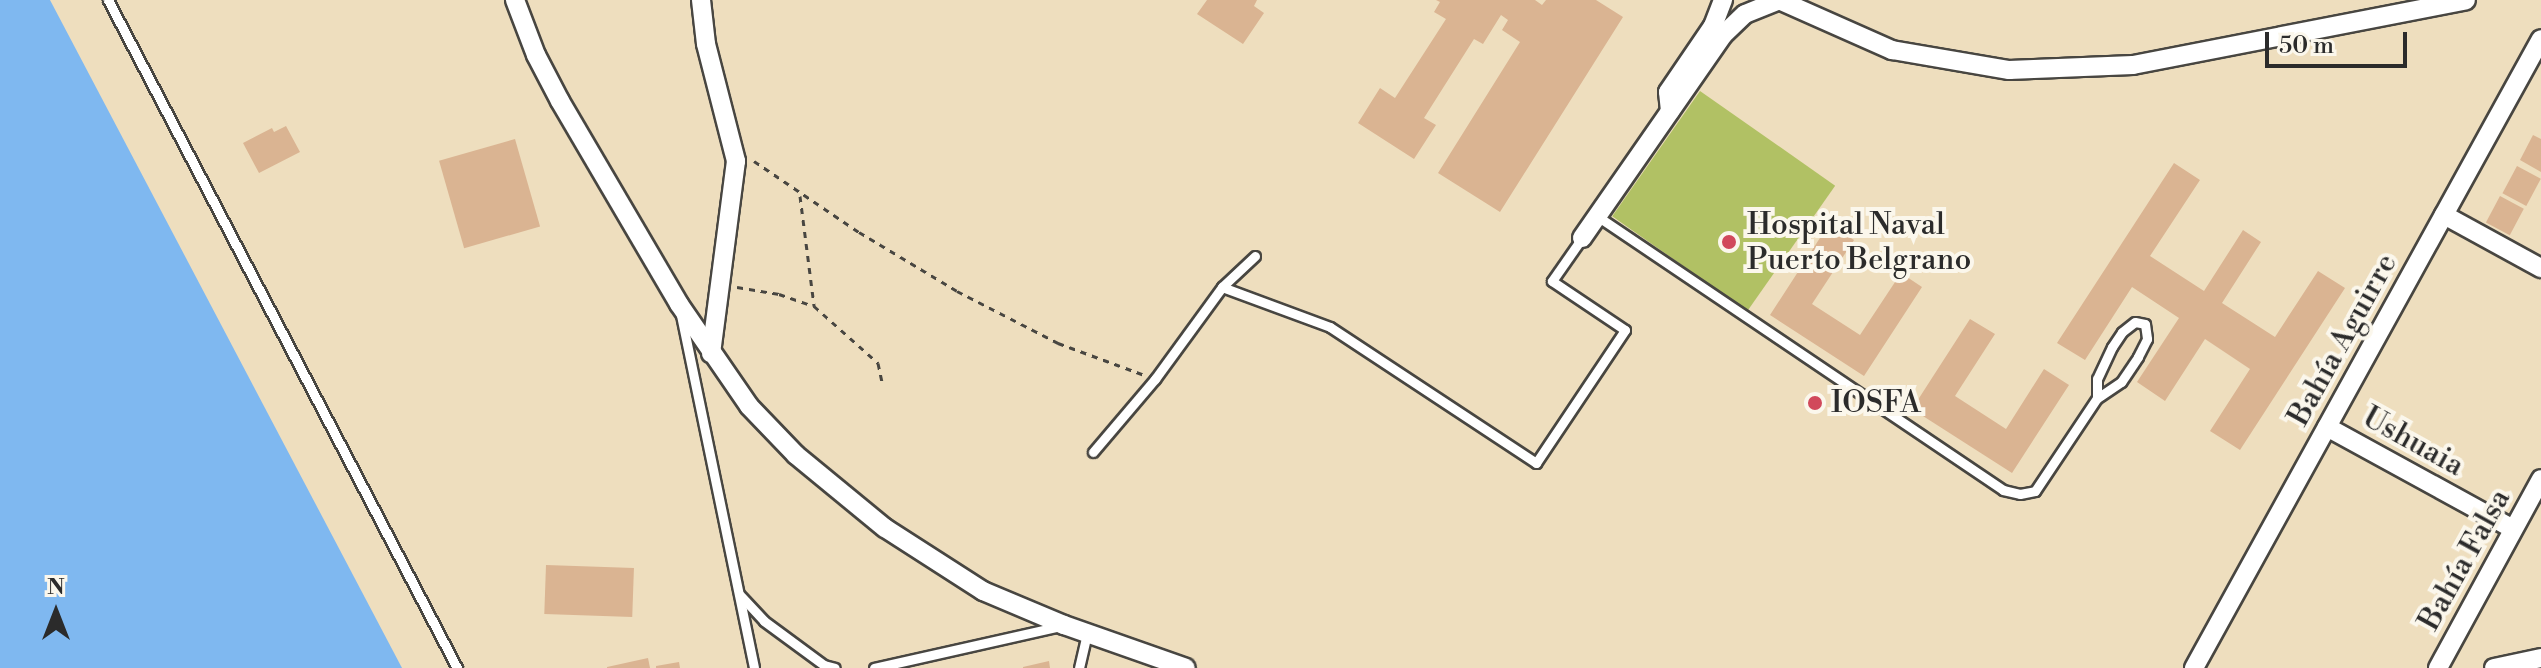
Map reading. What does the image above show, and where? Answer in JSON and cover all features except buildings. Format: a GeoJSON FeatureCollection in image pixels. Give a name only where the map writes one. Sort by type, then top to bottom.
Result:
{"type":"FeatureCollection","features":[{"type":"Feature","properties":{"kind":"street"},"geometry":{"type":"LineString","coordinates":[[515,0],[536,55],[560,101],[679,304],[749,406],[777,436],[862,510],[983,591],[1064,625],[1186,668]]}},
{"type":"Feature","properties":{"kind":"street"},"geometry":{"type":"LineString","coordinates":[[701,0],[706,44],[734,147],[735,174],[711,353]]}},
{"type":"Feature","properties":{"kind":"street"},"geometry":{"type":"LineString","coordinates":[[1670,111],[1668,92],[1713,26],[1723,0]]}},
{"type":"Feature","properties":{"kind":"street"},"geometry":{"type":"LineString","coordinates":[[1582,238],[1734,24],[1759,7],[1779,0],[1892,50],[2009,70],[2070,70],[2205,53],[2466,0]]}},
{"type":"Feature","properties":{"kind":"street","name":"Bahía Aguirre"},"geometry":{"type":"LineString","coordinates":[[2194,668],[2444,215],[2533,73],[2541,39]]}},
{"type":"Feature","properties":{"kind":"street"},"geometry":{"type":"LineString","coordinates":[[2444,215],[2541,268]]}},
{"type":"Feature","properties":{"kind":"street","name":"Ushuaia"},"geometry":{"type":"LineString","coordinates":[[2327,427],[2513,529]]}},
{"type":"Feature","properties":{"kind":"street","name":"Bahía Falsa"},"geometry":{"type":"LineString","coordinates":[[2438,668],[2541,479]]}},
{"type":"Feature","properties":{"kind":"street"},"geometry":{"type":"LineString","coordinates":[[2494,668],[2541,658]]}},
{"type":"Feature","properties":{"kind":"lane"},"geometry":{"type":"LineString","coordinates":[[108,0],[457,668]]}},
{"type":"Feature","properties":{"kind":"lane"},"geometry":{"type":"LineString","coordinates":[[1597,216],[2003,490],[2020,494],[2035,491],[2097,398],[2121,382],[2138,357],[2147,339],[2145,324],[2135,322],[2122,332],[2112,347],[2097,379],[2097,398]]}},
{"type":"Feature","properties":{"kind":"lane"},"geometry":{"type":"LineString","coordinates":[[1222,287],[1330,327],[1536,463],[1625,330],[1552,281],[1582,238]]}},
{"type":"Feature","properties":{"kind":"lane"},"geometry":{"type":"LineString","coordinates":[[1093,452],[1155,379],[1222,287],[1255,256]]}},
{"type":"Feature","properties":{"kind":"lane"},"geometry":{"type":"LineString","coordinates":[[679,304],[754,668]]}},
{"type":"Feature","properties":{"kind":"lane"},"geometry":{"type":"LineString","coordinates":[[738,593],[764,621],[824,665],[835,668]]}},
{"type":"Feature","properties":{"kind":"lane"},"geometry":{"type":"LineString","coordinates":[[874,668],[1064,625]]}},
{"type":"Feature","properties":{"kind":"lane"},"geometry":{"type":"LineString","coordinates":[[1079,668],[1087,633]]}},
{"type":"Feature","properties":{"kind":"path"},"geometry":{"type":"LineString","coordinates":[[734,147],[800,194],[909,263],[1006,317],[1058,343],[1155,379]]}},
{"type":"Feature","properties":{"kind":"path"},"geometry":{"type":"LineString","coordinates":[[800,194],[814,306]]}},
{"type":"Feature","properties":{"kind":"path"},"geometry":{"type":"LineString","coordinates":[[720,286],[779,294],[814,306],[878,363],[882,382]]}},
{"type":"Feature","properties":{"kind":"green space"},"geometry":{"type":"Polygon","coordinates":[[[1700,91],[1835,186],[1747,311],[1612,216],[1700,91]]]}},
{"type":"Feature","properties":{"kind":"water"},"geometry":{"type":"Polygon","coordinates":[[[0,0],[50,0],[402,668],[0,668],[0,0]]]}},
{"type":"Feature","properties":{"kind":"place","name":"Hospital Naval Puerto Belgrano"},"geometry":{"type":"Point","coordinates":[1729,242]}},
{"type":"Feature","properties":{"kind":"place","name":"IOSFA"},"geometry":{"type":"Point","coordinates":[1815,403]}}]}
